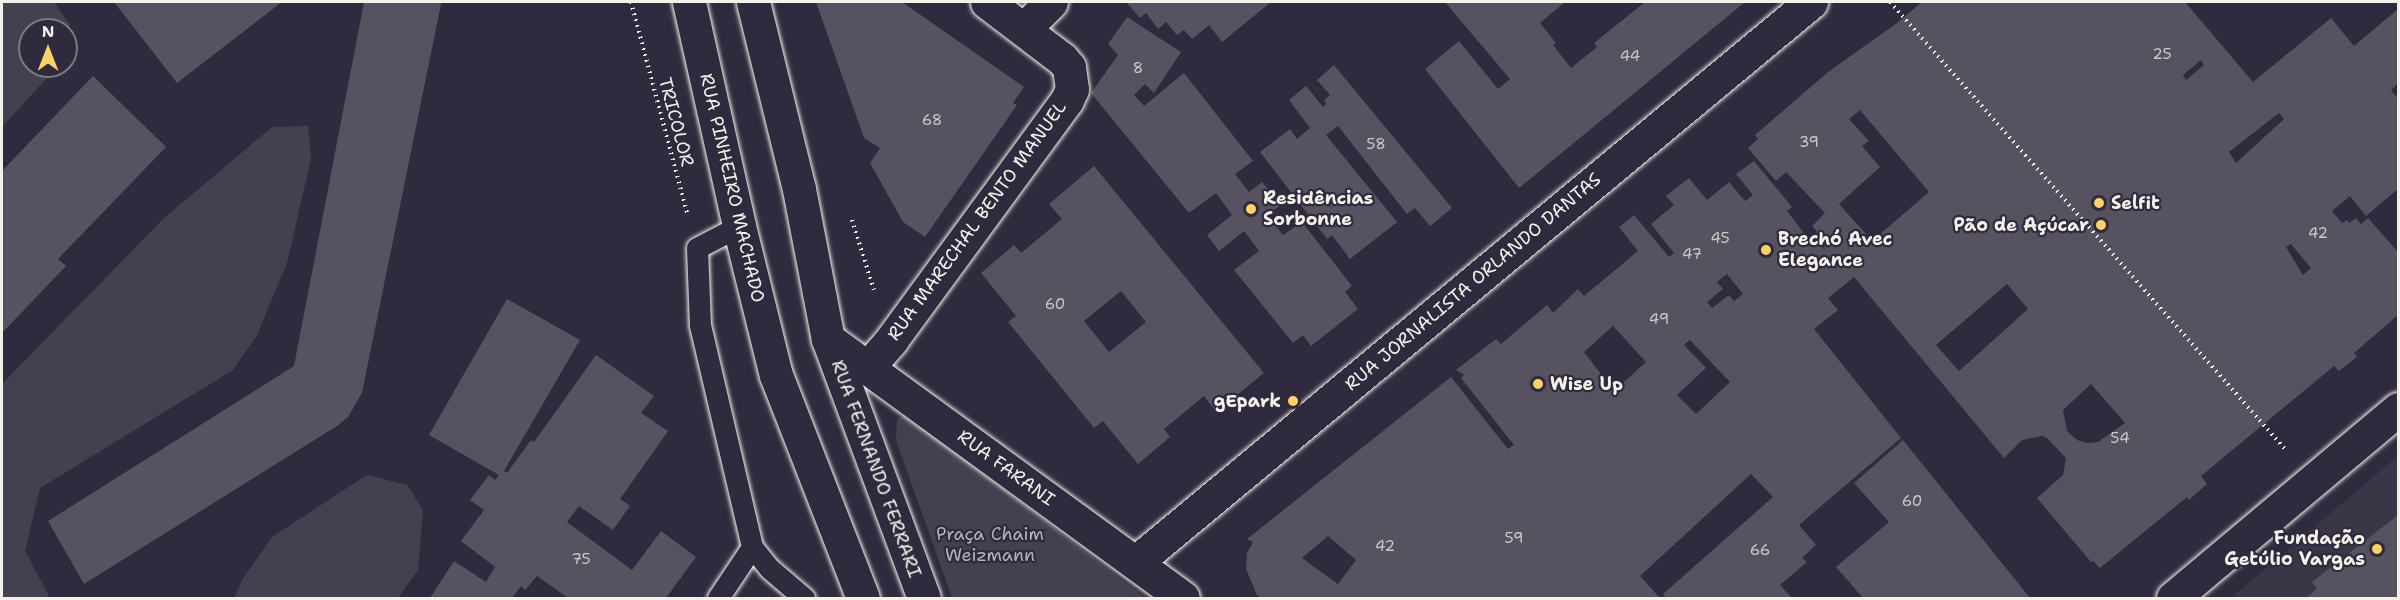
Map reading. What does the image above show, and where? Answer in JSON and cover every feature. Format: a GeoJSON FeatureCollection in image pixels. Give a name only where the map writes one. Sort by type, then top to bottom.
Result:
{"type":"FeatureCollection","features":[{"type":"Feature","properties":{"kind":"street","name":"RUA PINHEIRO MACHADO"},"geometry":{"type":"LineString","coordinates":[[689,2],[739,226],[776,375],[863,598]]}},
{"type":"Feature","properties":{"kind":"street"},"geometry":{"type":"LineString","coordinates":[[753,2],[799,189],[828,339]]}},
{"type":"Feature","properties":{"kind":"street","name":"RUA MARECHAL BENTO MANUEL"},"geometry":{"type":"LineString","coordinates":[[868,367],[892,339],[1067,100],[1072,89],[1069,67],[1024,29],[987,2]]}},
{"type":"Feature","properties":{"kind":"street"},"geometry":{"type":"LineString","coordinates":[[1024,29],[1051,2]]}},
{"type":"Feature","properties":{"kind":"street","name":"RUA JORNALISTA ORLANDO DANTAS"},"geometry":{"type":"LineString","coordinates":[[1136,562],[1811,2]]}},
{"type":"Feature","properties":{"kind":"street","name":"RUA FARANI"},"geometry":{"type":"LineString","coordinates":[[828,339],[1183,598]]}},
{"type":"Feature","properties":{"kind":"street","name":"RUA FERNANDO FERRARI"},"geometry":{"type":"LineString","coordinates":[[828,339],[924,598]]}},
{"type":"Feature","properties":{"kind":"street"},"geometry":{"type":"LineString","coordinates":[[2173,598],[2398,409]]}},
{"type":"Feature","properties":{"kind":"lane"},"geometry":{"type":"LineString","coordinates":[[739,226],[697,248],[700,325],[752,547],[770,569],[804,598]]}},
{"type":"Feature","properties":{"kind":"lane"},"geometry":{"type":"LineString","coordinates":[[718,598],[752,547]]}},
{"type":"Feature","properties":{"kind":"path","name":"TRICOLOR"},"geometry":{"type":"LineString","coordinates":[[631,2],[697,248]]}},
{"type":"Feature","properties":{"kind":"path"},"geometry":{"type":"LineString","coordinates":[[1890,2],[2313,481]]}},
{"type":"Feature","properties":{"kind":"shaded area"},"geometry":{"type":"Polygon","coordinates":[[[2398,456],[2398,598],[2231,598],[2398,456]]]}},
{"type":"Feature","properties":{"kind":"green space"},"geometry":{"type":"Polygon","coordinates":[[[2,2],[54,2],[65,18],[18,18],[18,78],[47,78],[2,127],[2,2]]]}},
{"type":"Feature","properties":{"kind":"green space"},"geometry":{"type":"Polygon","coordinates":[[[308,126],[311,159],[287,263],[257,335],[233,370],[40,488],[25,551],[50,598],[2,598],[2,384],[163,219],[272,127],[308,126]]]}},
{"type":"Feature","properties":{"kind":"green space","name":"Praça Chaim Weizmann"},"geometry":{"type":"Polygon","coordinates":[[[907,416],[1145,598],[952,598],[896,440],[897,418],[907,416]]]}},
{"type":"Feature","properties":{"kind":"green space"},"geometry":{"type":"Polygon","coordinates":[[[367,475],[407,485],[423,510],[418,570],[398,598],[234,598],[242,580],[272,537],[367,475]]]}},
{"type":"Feature","properties":{"kind":"building"},"geometry":{"type":"Polygon","coordinates":[[[114,2],[282,2],[177,83],[114,2]]]}},
{"type":"Feature","properties":{"kind":"building"},"geometry":{"type":"Polygon","coordinates":[[[364,2],[441,2],[441,4],[362,393],[348,417],[337,426],[84,584],[48,521],[294,366],[364,2]]]}},
{"type":"Feature","properties":{"kind":"building"},"geometry":{"type":"Polygon","coordinates":[[[816,2],[902,2],[1024,87],[1013,103],[1017,105],[925,237],[903,222],[870,163],[880,148],[864,138],[816,2]]]}},
{"type":"Feature","properties":{"kind":"building"},"geometry":{"type":"Polygon","coordinates":[[[1126,2],[1271,2],[1222,42],[1209,25],[1192,39],[1184,30],[1177,35],[1166,22],[1158,29],[1146,13],[1140,18],[1126,2]]]}},
{"type":"Feature","properties":{"kind":"building"},"geometry":{"type":"Polygon","coordinates":[[[1445,2],[1565,2],[1540,23],[1556,43],[1553,45],[1571,68],[1597,47],[1594,43],[1645,2],[1745,2],[1519,188],[1425,69],[1459,41],[1498,89],[1510,79],[1445,2]]]}},
{"type":"Feature","properties":{"kind":"building"},"geometry":{"type":"Polygon","coordinates":[[[1922,2],[2185,2],[2253,82],[2331,18],[2354,46],[2398,9],[2398,83],[2391,90],[2398,99],[2398,189],[2366,216],[2350,196],[2332,211],[2342,223],[2347,220],[2349,223],[2356,218],[2361,224],[2368,218],[2398,252],[2398,315],[2354,353],[2357,357],[2339,371],[2334,366],[2201,476],[2207,484],[2189,500],[2187,497],[2100,568],[2093,561],[2091,562],[2037,498],[2063,475],[2066,458],[2047,438],[2042,436],[2022,440],[2004,458],[1854,277],[1828,298],[1838,310],[1814,329],[1901,438],[1799,525],[1816,545],[1802,558],[1807,562],[1780,585],[1792,598],[1666,598],[1663,594],[1773,497],[1751,474],[1640,576],[1660,598],[1262,598],[1257,595],[1246,569],[1247,553],[1253,542],[1247,539],[1451,377],[1508,449],[1514,445],[1461,378],[1464,375],[1456,370],[1496,339],[1501,344],[1547,305],[1553,313],[1578,289],[1584,296],[1638,251],[1619,227],[1634,215],[1669,257],[1674,253],[1651,224],[1674,205],[1666,196],[1689,178],[1707,200],[1729,182],[1745,201],[1753,195],[1736,174],[1754,161],[1792,207],[1787,211],[1804,233],[1802,235],[1807,241],[1817,232],[1812,226],[1825,213],[1786,172],[1776,181],[1748,148],[1758,139],[1755,135],[1828,72],[1897,23],[1922,2]],[[2201,60],[2183,75],[2186,80],[2204,65],[2201,60]],[[1860,110],[1849,119],[1869,141],[1862,146],[1880,167],[1839,204],[1866,234],[1859,240],[1865,247],[1929,192],[1860,110]],[[2279,113],[2229,152],[2236,163],[2284,119],[2279,113]],[[2291,244],[2286,247],[2303,275],[2311,268],[2291,244]],[[1727,274],[1717,282],[1723,289],[1707,302],[1712,308],[1729,295],[1734,301],[1743,294],[1727,274]],[[2007,284],[1936,345],[1959,371],[2028,309],[2007,284]],[[1613,326],[1584,352],[1614,391],[1646,362],[1613,326]],[[1690,340],[1684,345],[1706,368],[1677,395],[1696,414],[1730,382],[1690,340]],[[2091,384],[2063,410],[2067,431],[2077,440],[2087,443],[2098,442],[2125,423],[2091,384]],[[1328,536],[1302,558],[1338,584],[1356,560],[1328,536]]]}},
{"type":"Feature","properties":{"kind":"building","name":"Residências Sorbonne"},"geometry":{"type":"Polygon","coordinates":[[[1127,17],[1181,52],[1154,93],[1145,84],[1134,95],[1144,106],[1184,73],[1253,161],[1235,174],[1249,192],[1262,182],[1281,205],[1267,215],[1283,235],[1302,222],[1352,286],[1345,292],[1358,309],[1311,346],[1303,335],[1293,343],[1234,270],[1259,251],[1244,231],[1219,251],[1207,235],[1232,215],[1216,193],[1189,213],[1091,93],[1118,55],[1108,44],[1127,17]]]}},
{"type":"Feature","properties":{"kind":"building"},"geometry":{"type":"Polygon","coordinates":[[[1334,65],[1452,208],[1430,226],[1415,208],[1407,214],[1338,126],[1326,135],[1397,222],[1350,259],[1332,235],[1327,239],[1260,152],[1290,129],[1297,139],[1310,128],[1289,100],[1306,86],[1323,107],[1326,104],[1324,100],[1330,95],[1317,80],[1334,65]]]}},
{"type":"Feature","properties":{"kind":"building"},"geometry":{"type":"Polygon","coordinates":[[[93,76],[166,147],[58,259],[66,266],[2,333],[2,171],[93,76]]]}},
{"type":"Feature","properties":{"kind":"building"},"geometry":{"type":"Polygon","coordinates":[[[1094,166],[1264,373],[1216,412],[1204,396],[1164,429],[1170,437],[1138,464],[1103,421],[1094,428],[1008,322],[1016,316],[981,273],[1014,245],[1021,253],[1062,219],[1049,204],[1094,166]],[[1121,291],[1084,321],[1109,352],[1146,322],[1121,291]]]}},
{"type":"Feature","properties":{"kind":"building"},"geometry":{"type":"Polygon","coordinates":[[[507,299],[580,340],[504,471],[507,473],[531,440],[534,442],[596,355],[654,396],[641,413],[668,431],[620,499],[630,506],[613,530],[579,506],[567,522],[632,570],[661,531],[696,557],[666,598],[568,598],[537,576],[525,590],[521,586],[512,598],[430,598],[454,561],[486,582],[495,567],[461,541],[484,510],[470,500],[489,475],[495,480],[499,475],[429,435],[507,299]]]}},
{"type":"Feature","properties":{"kind":"building"},"geometry":{"type":"Polygon","coordinates":[[[1903,440],[2030,598],[1863,598],[1836,567],[1889,522],[1854,483],[1903,440]]]}},
{"type":"Feature","properties":{"kind":"building","name":"Fundação Getúlio Vargas"},"geometry":{"type":"Polygon","coordinates":[[[2398,515],[2398,598],[2306,598],[2317,589],[2312,582],[2398,515]]]}},
{"type":"Feature","properties":{"kind":"place","name":"Selfit"},"geometry":{"type":"Point","coordinates":[2099,203]}},
{"type":"Feature","properties":{"kind":"place","name":"Residências Sorbonne"},"geometry":{"type":"Point","coordinates":[1251,209]}},
{"type":"Feature","properties":{"kind":"place","name":"Pão de Açúcar"},"geometry":{"type":"Point","coordinates":[2101,225]}},
{"type":"Feature","properties":{"kind":"place","name":"Brechó Avec Elegance"},"geometry":{"type":"Point","coordinates":[1766,250]}},
{"type":"Feature","properties":{"kind":"place","name":"Wise Up"},"geometry":{"type":"Point","coordinates":[1538,384]}},
{"type":"Feature","properties":{"kind":"place","name":"gEpark"},"geometry":{"type":"Point","coordinates":[1293,401]}},
{"type":"Feature","properties":{"kind":"place","name":"Fundação Getúlio Vargas"},"geometry":{"type":"Point","coordinates":[2377,549]}}]}
